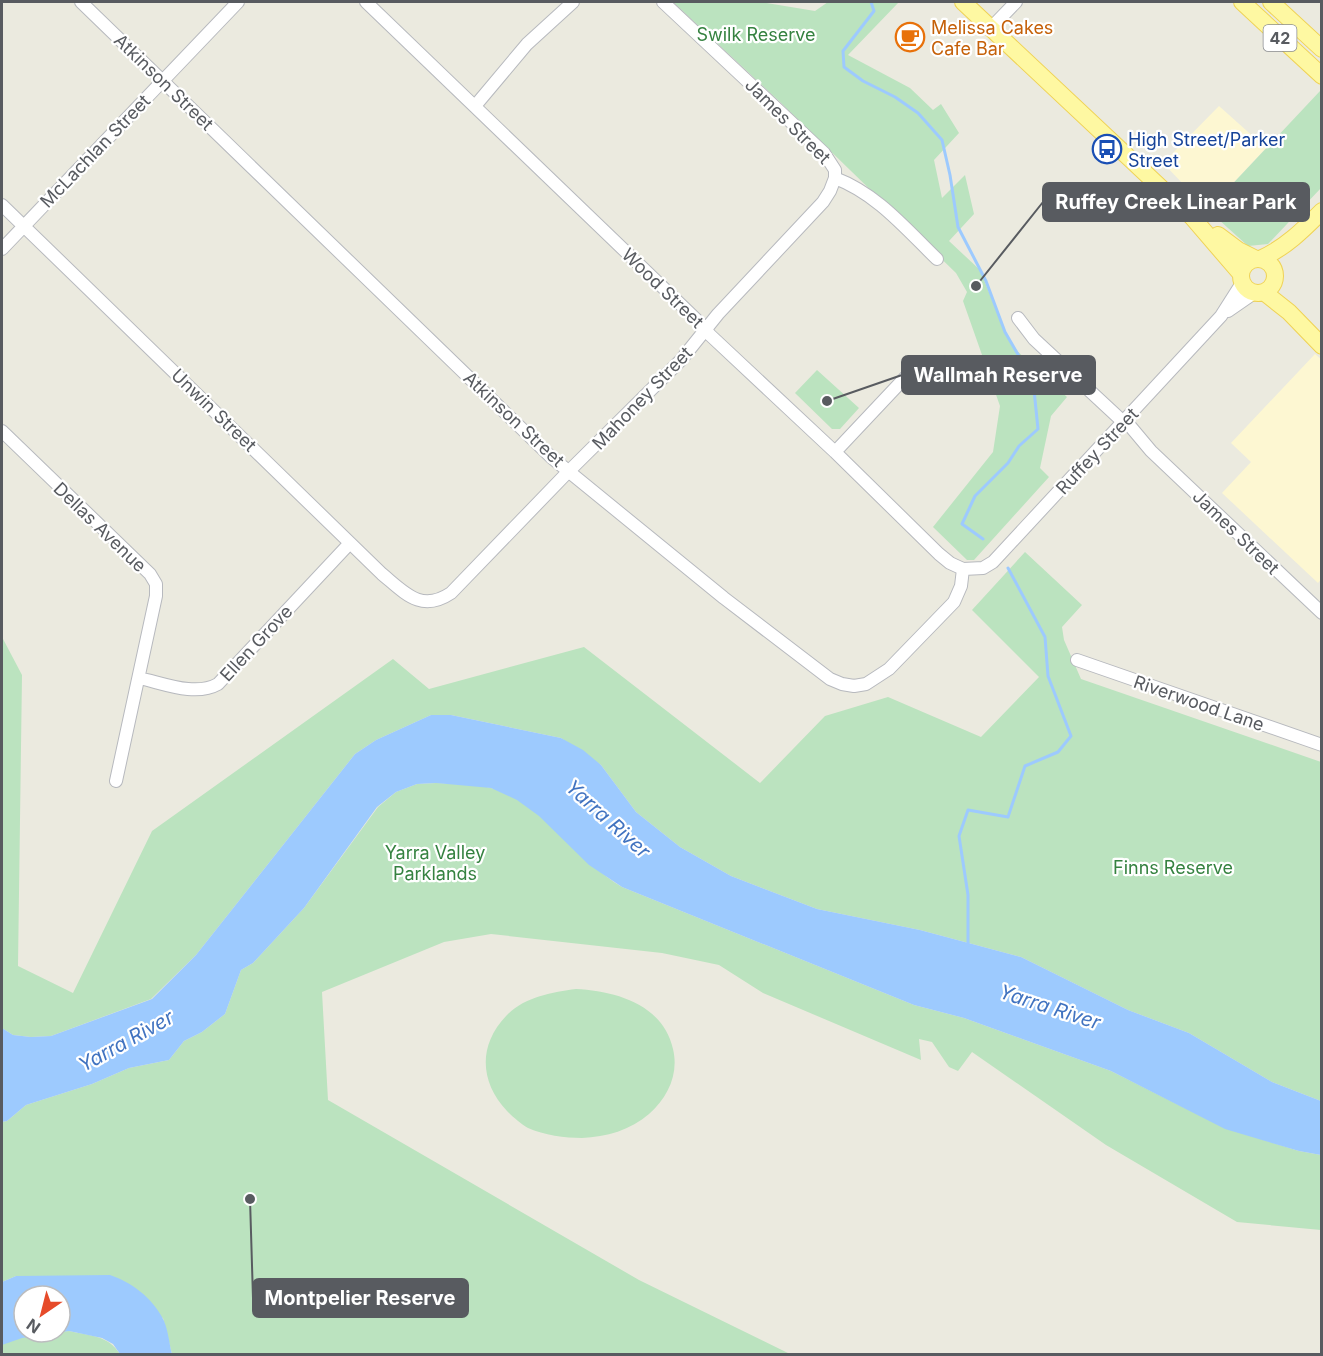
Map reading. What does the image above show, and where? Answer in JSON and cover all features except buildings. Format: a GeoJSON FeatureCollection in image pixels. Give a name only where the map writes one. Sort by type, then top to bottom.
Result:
{"type":"FeatureCollection","features":[{"type":"Feature","properties":{"kind":"main road"},"geometry":{"type":"LineString","coordinates":[[963,2],[1192,217],[1251,286],[1289,312],[1322,346]]}},
{"type":"Feature","properties":{"kind":"main road","name":"42"},"geometry":{"type":"LineString","coordinates":[[1242,2],[1322,76]]}},
{"type":"Feature","properties":{"kind":"main road","name":"42"},"geometry":{"type":"LineString","coordinates":[[1271,2],[1322,49]]}},
{"type":"Feature","properties":{"kind":"main road"},"geometry":{"type":"LineString","coordinates":[[1251,286],[1246,264],[1278,250],[1322,211]]}},
{"type":"Feature","properties":{"kind":"main road"},"geometry":{"type":"LineString","coordinates":[[1192,217],[1238,250],[1272,265],[1288,296],[1322,331]]}},
{"type":"Feature","properties":{"kind":"main road"},"geometry":{"type":"LineString","coordinates":[[1251,286],[1272,287],[1283,258],[1302,231]]}},
{"type":"Feature","properties":{"kind":"street","name":"Atkinson Street"},"geometry":{"type":"LineString","coordinates":[[81,2],[551,457],[816,670],[842,684],[854,686],[866,684],[889,669],[954,602],[961,586],[963,569]]}},
{"type":"Feature","properties":{"kind":"street","name":"McLachlan Street"},"geometry":{"type":"LineString","coordinates":[[2,249],[238,2]]}},
{"type":"Feature","properties":{"kind":"street","name":"Wood Street"},"geometry":{"type":"LineString","coordinates":[[366,2],[923,540],[950,563],[963,569]]}},
{"type":"Feature","properties":{"kind":"street"},"geometry":{"type":"LineString","coordinates":[[475,106],[519,53],[573,2]]}},
{"type":"Feature","properties":{"kind":"street","name":"James Street"},"geometry":{"type":"LineString","coordinates":[[663,2],[824,153],[835,170],[835,178],[854,185],[879,202],[937,259]]}},
{"type":"Feature","properties":{"kind":"street"},"geometry":{"type":"LineString","coordinates":[[991,28],[1016,2]]}},
{"type":"Feature","properties":{"kind":"street","name":"Mahoney Street"},"geometry":{"type":"LineString","coordinates":[[432,602],[442,600],[451,593],[681,360],[718,314],[823,202],[835,178]]}},
{"type":"Feature","properties":{"kind":"street","name":"Unwin Street"},"geometry":{"type":"LineString","coordinates":[[2,205],[350,543],[405,592],[422,602],[432,602]]}},
{"type":"Feature","properties":{"kind":"street","name":"Ruffey Street"},"geometry":{"type":"LineString","coordinates":[[963,569],[983,568],[993,562],[1251,286]]}},
{"type":"Feature","properties":{"kind":"street","name":"James Street"},"geometry":{"type":"LineString","coordinates":[[1018,318],[1034,339],[1322,612]]}},
{"type":"Feature","properties":{"kind":"street"},"geometry":{"type":"LineString","coordinates":[[834,452],[916,366]]}},
{"type":"Feature","properties":{"kind":"street","name":"Dellas Avenue"},"geometry":{"type":"LineString","coordinates":[[2,431],[150,574],[156,584],[156,596],[116,781]]}},
{"type":"Feature","properties":{"kind":"street","name":"Ellen Grove"},"geometry":{"type":"LineString","coordinates":[[138,678],[197,690],[209,689],[218,684],[350,543]]}},
{"type":"Feature","properties":{"kind":"street","name":"Riverwood Lane"},"geometry":{"type":"LineString","coordinates":[[1077,660],[1322,745]]}},
{"type":"Feature","properties":{"kind":"shaded area"},"geometry":{"type":"Polygon","coordinates":[[[1219,106],[1266,148],[1208,210],[1163,163],[1219,106]]]}},
{"type":"Feature","properties":{"kind":"shaded area"},"geometry":{"type":"Polygon","coordinates":[[[1315,354],[1322,360],[1322,578],[1318,583],[1222,493],[1251,462],[1231,443],[1315,354]]]}},
{"type":"Feature","properties":{"kind":"green space","name":"Swilk Reserve"},"geometry":{"type":"Polygon","coordinates":[[[673,2],[760,2],[815,11],[828,2],[899,2],[848,55],[910,88],[933,110],[941,104],[959,133],[934,160],[942,198],[965,175],[974,214],[949,241],[980,270],[1005,332],[1015,349],[1067,397],[1051,416],[1040,468],[1049,477],[974,560],[967,560],[933,527],[993,452],[1000,406],[963,301],[967,292],[956,273],[673,2]]]}},
{"type":"Feature","properties":{"kind":"green space"},"geometry":{"type":"Polygon","coordinates":[[[1320,91],[1322,93],[1321,188],[1268,244],[1248,246],[1208,210],[1320,91]]]}},
{"type":"Feature","properties":{"kind":"green space"},"geometry":{"type":"Polygon","coordinates":[[[817,370],[859,408],[840,429],[832,429],[795,393],[817,370]]]}},
{"type":"Feature","properties":{"kind":"green space","name":"Finns Reserve"},"geometry":{"type":"Polygon","coordinates":[[[1025,552],[1082,605],[1062,627],[1064,640],[1081,679],[1321,762],[1321,1101],[1272,1082],[1189,1033],[1128,1010],[1021,957],[920,930],[817,909],[731,876],[680,847],[636,812],[601,765],[561,738],[451,715],[431,715],[376,740],[355,754],[196,955],[151,999],[51,1036],[13,1035],[2,1028],[2,637],[22,675],[18,966],[73,993],[152,831],[393,659],[429,689],[584,647],[760,783],[825,716],[888,697],[981,737],[1039,677],[972,610],[1025,552]]]}},
{"type":"Feature","properties":{"kind":"green space","name":"Yarra Valley Parklands"},"geometry":{"type":"Polygon","coordinates":[[[417,784],[478,785],[510,795],[543,818],[605,876],[622,887],[914,1005],[964,1018],[1111,1071],[1225,1128],[1299,1151],[1321,1155],[1321,1230],[1237,1222],[1106,1145],[972,1052],[958,1071],[949,1067],[932,1042],[919,1039],[921,1060],[763,993],[719,965],[662,953],[491,934],[444,942],[322,992],[328,1100],[639,1280],[790,1354],[172,1354],[163,1318],[55,1277],[16,1276],[2,1282],[2,1122],[7,1121],[26,1105],[92,1084],[129,1068],[169,1060],[184,1041],[202,1032],[225,1014],[241,970],[253,963],[304,908],[378,807],[396,792],[417,784]]]}},
{"type":"Feature","properties":{"kind":"green space"},"geometry":{"type":"Polygon","coordinates":[[[576,989],[621,997],[648,1011],[668,1034],[674,1058],[673,1076],[667,1093],[649,1114],[618,1132],[582,1138],[548,1134],[528,1128],[520,1122],[507,1111],[491,1087],[486,1062],[491,1038],[498,1026],[515,1008],[540,996],[576,989]]]}},
{"type":"Feature","properties":{"kind":"green space"},"geometry":{"type":"Polygon","coordinates":[[[72,1332],[104,1340],[120,1354],[2,1354],[2,1337],[12,1336],[12,1344],[72,1344],[72,1332]]]}},
{"type":"Feature","properties":{"kind":"water","name":"Yarra River"},"geometry":{"type":"Polygon","coordinates":[[[431,715],[451,715],[561,738],[583,750],[601,765],[636,812],[680,847],[731,876],[817,909],[920,930],[1021,957],[1128,1010],[1189,1033],[1272,1082],[1321,1101],[1321,1155],[1299,1151],[1225,1129],[1111,1071],[964,1018],[914,1005],[622,887],[589,865],[539,816],[517,800],[491,788],[436,783],[417,784],[396,792],[377,807],[304,908],[253,963],[241,970],[225,1014],[202,1032],[184,1041],[169,1060],[129,1068],[92,1084],[26,1105],[7,1121],[2,1122],[2,1028],[13,1035],[51,1036],[152,999],[196,955],[355,754],[376,740],[431,715]]]}},
{"type":"Feature","properties":{"kind":"water"},"geometry":{"type":"Polygon","coordinates":[[[110,1275],[140,1291],[157,1310],[166,1325],[172,1354],[120,1354],[113,1344],[102,1338],[72,1332],[72,1284],[12,1284],[12,1342],[2,1345],[2,1282],[16,1276],[110,1275]]]}},
{"type":"Feature","properties":{"kind":"waterway"},"geometry":{"type":"LineString","coordinates":[[871,2],[874,11],[843,51],[844,67],[863,81],[895,97],[918,113],[942,140],[958,227],[986,281],[1005,332],[1023,363],[1034,390],[1038,429],[1019,446],[1008,463],[975,496],[962,524],[983,539]]}},
{"type":"Feature","properties":{"kind":"waterway"},"geometry":{"type":"LineString","coordinates":[[968,945],[968,895],[959,836],[968,810],[1008,817],[1025,766],[1058,752],[1071,736],[1048,676],[1045,637],[1008,568]]}},
{"type":"Feature","properties":{"kind":"place","name":"Melissa Cakes Cafe Bar"},"geometry":{"type":"Point","coordinates":[910,37]}},
{"type":"Feature","properties":{"kind":"place","name":"High Street/Parker Street"},"geometry":{"type":"Point","coordinates":[1107,149]}},
{"type":"Feature","properties":{"kind":"place","name":"Ruffey Creek Linear Park"},"geometry":{"type":"Point","coordinates":[976,286]}},
{"type":"Feature","properties":{"kind":"place","name":"Wallmah Reserve"},"geometry":{"type":"Point","coordinates":[827,401]}},
{"type":"Feature","properties":{"kind":"place","name":"Montpelier Reserve"},"geometry":{"type":"Point","coordinates":[250,1199]}}]}
